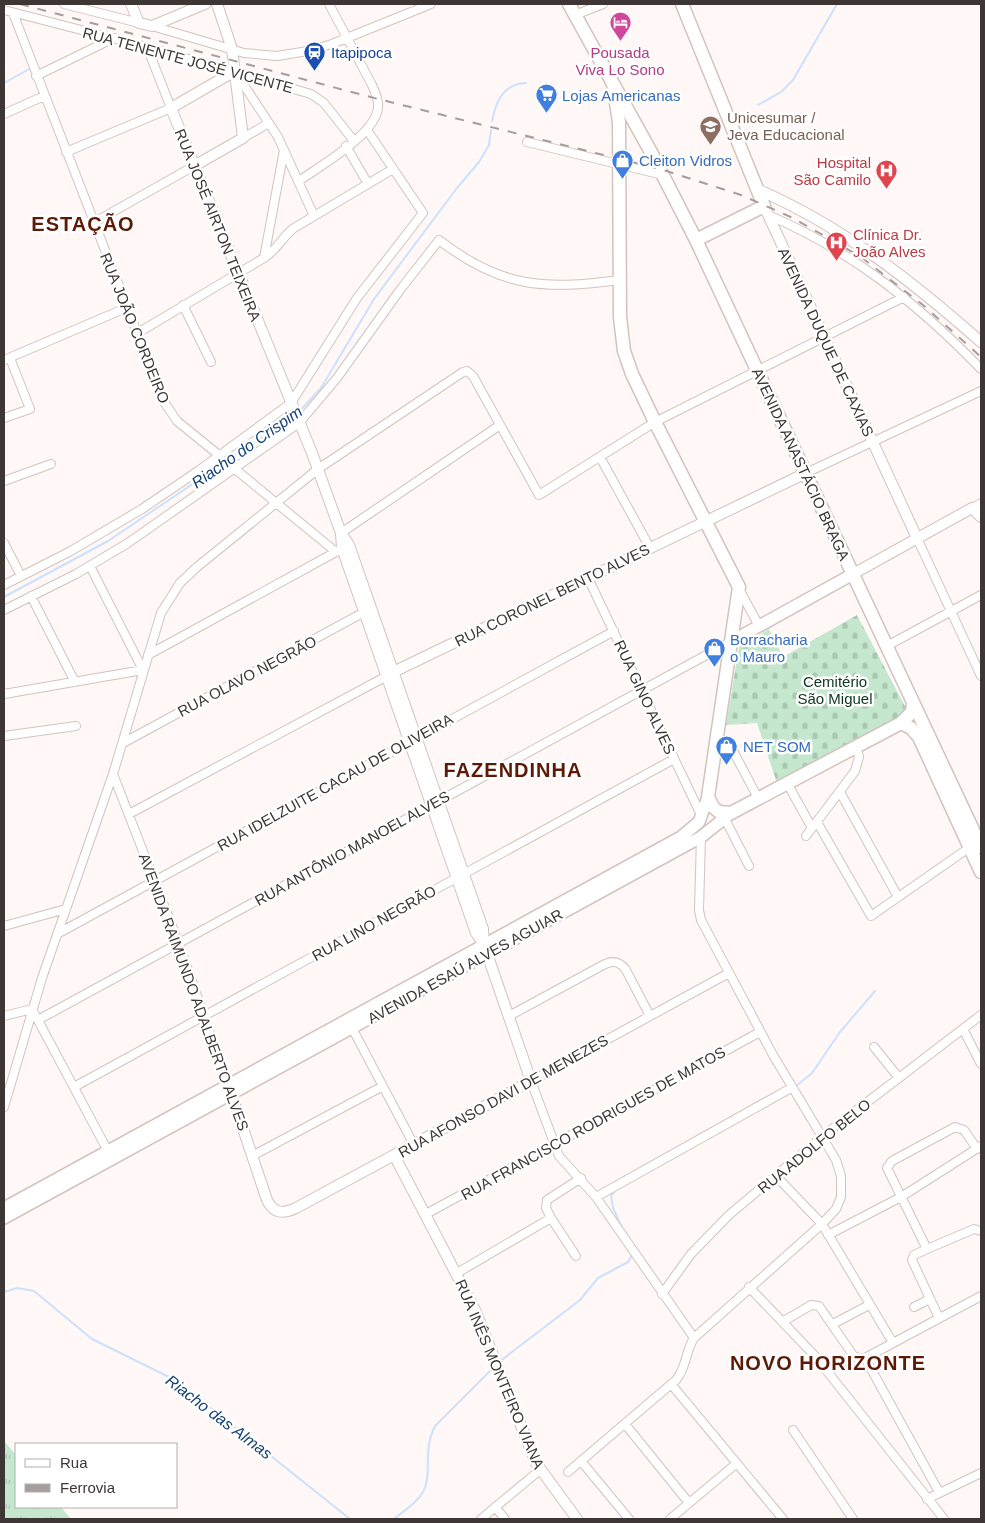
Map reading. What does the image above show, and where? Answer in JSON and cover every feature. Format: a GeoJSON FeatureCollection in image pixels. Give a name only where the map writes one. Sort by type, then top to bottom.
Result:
{"type":"FeatureCollection","features":[{"type":"Feature","properties":{"kind":"main road","name":"AVENIDA ANASTÁCIO BRAGA"},"geometry":{"type":"LineString","coordinates":[[568,4],[664,176],[696,240],[914,702],[977,846],[981,872]]}},
{"type":"Feature","properties":{"kind":"main road","name":"AVENIDA DUQUE DE CAXIAS"},"geometry":{"type":"LineString","coordinates":[[682,4],[766,211]]}},
{"type":"Feature","properties":{"kind":"main road","name":"AVENIDA ANASTÁCIO BRAGA"},"geometry":{"type":"LineString","coordinates":[[613,84],[619,113],[620,317],[624,351],[632,374],[738,587]]}},
{"type":"Feature","properties":{"kind":"main road"},"geometry":{"type":"LineString","coordinates":[[696,240],[766,211]]}},
{"type":"Feature","properties":{"kind":"main road","name":"RUA ANTÔNIO MANOEL ALVES"},"geometry":{"type":"LineString","coordinates":[[732,641],[853,574]]}},
{"type":"Feature","properties":{"kind":"main road"},"geometry":{"type":"LineString","coordinates":[[728,816],[713,807],[708,797],[732,641],[738,587]]}},
{"type":"Feature","properties":{"kind":"main road"},"geometry":{"type":"LineString","coordinates":[[901,723],[912,712],[914,702]]}},
{"type":"Feature","properties":{"kind":"main road","name":"AVENIDA ANASTÁCIO BRAGA"},"geometry":{"type":"LineString","coordinates":[[901,723],[911,728],[919,737],[977,846]]}},
{"type":"Feature","properties":{"kind":"main road","name":"AVENIDA ESAÚ ALVES AGUIAR"},"geometry":{"type":"LineString","coordinates":[[4,1218],[110,1155],[592,891],[701,837],[728,816],[758,798],[901,723]]}},
{"type":"Feature","properties":{"kind":"main road","name":"AVENIDA ESAÚ ALVES AGUIAR"},"geometry":{"type":"LineString","coordinates":[[592,891],[687,833],[702,817],[708,797]]}},
{"type":"Feature","properties":{"kind":"main road"},"geometry":{"type":"LineString","coordinates":[[701,837],[702,817]]}},
{"type":"Feature","properties":{"kind":"main road","name":"AVENIDA ESAÚ ALVES AGUIAR"},"geometry":{"type":"LineString","coordinates":[[4,1208],[110,1155]]}},
{"type":"Feature","properties":{"kind":"street","name":"RUA TENENTE JOSÉ VICENTE"},"geometry":{"type":"LineString","coordinates":[[64,4],[152,26]]}},
{"type":"Feature","properties":{"kind":"street"},"geometry":{"type":"LineString","coordinates":[[131,4],[138,23]]}},
{"type":"Feature","properties":{"kind":"street"},"geometry":{"type":"LineString","coordinates":[[152,26],[205,4]]}},
{"type":"Feature","properties":{"kind":"street"},"geometry":{"type":"LineString","coordinates":[[217,4],[232,49],[243,138]]}},
{"type":"Feature","properties":{"kind":"street"},"geometry":{"type":"LineString","coordinates":[[299,182],[367,130],[375,117],[378,99],[329,4]]}},
{"type":"Feature","properties":{"kind":"street"},"geometry":{"type":"LineString","coordinates":[[408,4],[411,12]]}},
{"type":"Feature","properties":{"kind":"street"},"geometry":{"type":"LineString","coordinates":[[152,26],[260,56],[282,56],[308,51],[347,38],[431,4]]}},
{"type":"Feature","properties":{"kind":"street"},"geometry":{"type":"LineString","coordinates":[[575,15],[603,4]]}},
{"type":"Feature","properties":{"kind":"street","name":"RUA TENENTE JOSÉ VICENTE"},"geometry":{"type":"LineString","coordinates":[[4,10],[235,71],[316,96],[328,107],[354,141]]}},
{"type":"Feature","properties":{"kind":"street","name":"RUA JOÃO CORDEIRO"},"geometry":{"type":"LineString","coordinates":[[13,13],[136,334],[167,409],[177,420],[220,456]]}},
{"type":"Feature","properties":{"kind":"street"},"geometry":{"type":"LineString","coordinates":[[36,76],[114,38]]}},
{"type":"Feature","properties":{"kind":"street","name":"RUA JOSÉ AIRTON TEIXEIRA"},"geometry":{"type":"LineString","coordinates":[[147,47],[318,469],[341,533],[342,548],[368,610],[460,876],[483,929],[486,949],[532,1081]]}},
{"type":"Feature","properties":{"kind":"street"},"geometry":{"type":"LineString","coordinates":[[66,152],[171,108],[235,71]]}},
{"type":"Feature","properties":{"kind":"street"},"geometry":{"type":"LineString","coordinates":[[235,71],[284,150],[314,216]]}},
{"type":"Feature","properties":{"kind":"street"},"geometry":{"type":"LineString","coordinates":[[4,114],[44,96]]}},
{"type":"Feature","properties":{"kind":"street"},"geometry":{"type":"LineString","coordinates":[[93,223],[269,123]]}},
{"type":"Feature","properties":{"kind":"street"},"geometry":{"type":"LineString","coordinates":[[4,584],[103,533],[220,456],[291,403],[357,298],[423,213],[367,130]]}},
{"type":"Feature","properties":{"kind":"street"},"geometry":{"type":"LineString","coordinates":[[526,142],[620,162],[664,176]]}},
{"type":"Feature","properties":{"kind":"street"},"geometry":{"type":"LineString","coordinates":[[346,146],[368,184]]}},
{"type":"Feature","properties":{"kind":"street"},"geometry":{"type":"LineString","coordinates":[[264,258],[284,150]]}},
{"type":"Feature","properties":{"kind":"street"},"geometry":{"type":"LineString","coordinates":[[136,334],[264,258],[274,250],[289,232],[393,169]]}},
{"type":"Feature","properties":{"kind":"street"},"geometry":{"type":"LineString","coordinates":[[757,189],[827,224],[875,254],[930,297],[981,342]]}},
{"type":"Feature","properties":{"kind":"street"},"geometry":{"type":"LineString","coordinates":[[766,211],[836,249],[873,273],[904,297],[981,369]]}},
{"type":"Feature","properties":{"kind":"street","name":"AVENIDA DUQUE DE CAXIAS"},"geometry":{"type":"LineString","coordinates":[[766,211],[981,676]]}},
{"type":"Feature","properties":{"kind":"street"},"geometry":{"type":"LineString","coordinates":[[4,610],[90,566],[163,520],[299,423],[338,378],[400,290],[439,240],[477,266],[519,281],[544,286],[567,286],[620,280]]}},
{"type":"Feature","properties":{"kind":"street"},"geometry":{"type":"LineString","coordinates":[[4,1107],[32,1009],[123,743],[161,612],[180,583],[318,469],[467,371],[473,376],[539,495],[656,422],[904,297]]}},
{"type":"Feature","properties":{"kind":"street"},"geometry":{"type":"LineString","coordinates":[[183,305],[210,362]]}},
{"type":"Feature","properties":{"kind":"street"},"geometry":{"type":"LineString","coordinates":[[4,418],[30,409],[7,359],[126,308]]}},
{"type":"Feature","properties":{"kind":"street","name":"RUA CORONEL BENTO ALVES"},"geometry":{"type":"LineString","coordinates":[[130,814],[390,674],[705,521],[981,391]]}},
{"type":"Feature","properties":{"kind":"street"},"geometry":{"type":"LineString","coordinates":[[341,533],[500,425]]}},
{"type":"Feature","properties":{"kind":"street"},"geometry":{"type":"LineString","coordinates":[[600,456],[650,548]]}},
{"type":"Feature","properties":{"kind":"street"},"geometry":{"type":"LineString","coordinates":[[4,481],[51,464]]}},
{"type":"Feature","properties":{"kind":"street"},"geometry":{"type":"LineString","coordinates":[[148,655],[342,548],[277,502],[236,469]]}},
{"type":"Feature","properties":{"kind":"street"},"geometry":{"type":"LineString","coordinates":[[976,506],[981,517]]}},
{"type":"Feature","properties":{"kind":"street","name":"RUA ANTÔNIO MANOEL ALVES"},"geometry":{"type":"LineString","coordinates":[[853,574],[976,506]]}},
{"type":"Feature","properties":{"kind":"street"},"geometry":{"type":"LineString","coordinates":[[4,543],[21,576]]}},
{"type":"Feature","properties":{"kind":"street"},"geometry":{"type":"LineString","coordinates":[[90,566],[144,670]]}},
{"type":"Feature","properties":{"kind":"street","name":"RUA GINO ALVES"},"geometry":{"type":"LineString","coordinates":[[588,578],[702,817]]}},
{"type":"Feature","properties":{"kind":"street"},"geometry":{"type":"LineString","coordinates":[[738,587],[759,626]]}},
{"type":"Feature","properties":{"kind":"street"},"geometry":{"type":"LineString","coordinates":[[31,596],[74,682]]}},
{"type":"Feature","properties":{"kind":"street"},"geometry":{"type":"LineString","coordinates":[[887,646],[981,596]]}},
{"type":"Feature","properties":{"kind":"street","name":"RUA OLAVO NEGRÃO"},"geometry":{"type":"LineString","coordinates":[[123,743],[368,610]]}},
{"type":"Feature","properties":{"kind":"street","name":"RUA IDELZUITE CACAU DE OLIVEIRA"},"geometry":{"type":"LineString","coordinates":[[57,934],[614,631]]}},
{"type":"Feature","properties":{"kind":"street","name":"RUA ANTÔNIO MANOEL ALVES"},"geometry":{"type":"LineString","coordinates":[[38,1020],[732,641]]}},
{"type":"Feature","properties":{"kind":"street"},"geometry":{"type":"LineString","coordinates":[[4,694],[144,670]]}},
{"type":"Feature","properties":{"kind":"street"},"geometry":{"type":"LineString","coordinates":[[4,736],[76,726]]}},
{"type":"Feature","properties":{"kind":"street"},"geometry":{"type":"LineString","coordinates":[[806,836],[840,792],[857,766],[859,757],[856,746]]}},
{"type":"Feature","properties":{"kind":"street"},"geometry":{"type":"LineString","coordinates":[[731,747],[758,798]]}},
{"type":"Feature","properties":{"kind":"street","name":"RUA LINO NEGRÃO"},"geometry":{"type":"LineString","coordinates":[[74,1087],[674,759]]}},
{"type":"Feature","properties":{"kind":"street","name":"AVENIDA RAIMUNDO ADALBERTO ALVES"},"geometry":{"type":"LineString","coordinates":[[113,774],[179,944],[267,1200],[275,1210]]}},
{"type":"Feature","properties":{"kind":"street"},"geometry":{"type":"LineString","coordinates":[[787,783],[870,916],[977,846]]}},
{"type":"Feature","properties":{"kind":"street"},"geometry":{"type":"LineString","coordinates":[[840,792],[898,897]]}},
{"type":"Feature","properties":{"kind":"street"},"geometry":{"type":"LineString","coordinates":[[728,816],[749,866]]}},
{"type":"Feature","properties":{"kind":"street"},"geometry":{"type":"LineString","coordinates":[[568,1472],[671,1384],[684,1369],[688,1350],[694,1338],[749,1287],[822,1224],[836,1209],[842,1190],[836,1160],[823,1136],[791,1088],[706,932],[699,910],[701,837]]}},
{"type":"Feature","properties":{"kind":"street"},"geometry":{"type":"LineString","coordinates":[[4,926],[66,909]]}},
{"type":"Feature","properties":{"kind":"street"},"geometry":{"type":"LineString","coordinates":[[509,1016],[608,963],[614,962],[620,964],[626,970],[650,1016]]}},
{"type":"Feature","properties":{"kind":"street","name":"RUA AFONSO DAVI DE MENEZES"},"geometry":{"type":"LineString","coordinates":[[275,1210],[282,1212],[291,1210],[729,973]]}},
{"type":"Feature","properties":{"kind":"street"},"geometry":{"type":"LineString","coordinates":[[4,1016],[32,1009]]}},
{"type":"Feature","properties":{"kind":"street"},"geometry":{"type":"LineString","coordinates":[[32,1009],[110,1155]]}},
{"type":"Feature","properties":{"kind":"street","name":"RUA ADOLFO BELO"},"geometry":{"type":"LineString","coordinates":[[662,1294],[706,1238],[776,1176],[823,1136],[981,1015]]}},
{"type":"Feature","properties":{"kind":"street"},"geometry":{"type":"LineString","coordinates":[[350,1023],[414,1144]]}},
{"type":"Feature","properties":{"kind":"street"},"geometry":{"type":"LineString","coordinates":[[963,1029],[981,1064]]}},
{"type":"Feature","properties":{"kind":"street","name":"RUA FRANCISCO RODRIGUES DE MATOS"},"geometry":{"type":"LineString","coordinates":[[426,1214],[552,1143],[760,1032]]}},
{"type":"Feature","properties":{"kind":"street"},"geometry":{"type":"LineString","coordinates":[[874,1047],[899,1078]]}},
{"type":"Feature","properties":{"kind":"street"},"geometry":{"type":"LineString","coordinates":[[532,1081],[552,1143],[562,1161],[581,1178],[596,1197],[694,1338]]}},
{"type":"Feature","properties":{"kind":"street"},"geometry":{"type":"LineString","coordinates":[[252,1156],[382,1086]]}},
{"type":"Feature","properties":{"kind":"street"},"geometry":{"type":"LineString","coordinates":[[596,1197],[791,1088]]}},
{"type":"Feature","properties":{"kind":"street"},"geometry":{"type":"LineString","coordinates":[[828,1235],[901,1197],[979,1147],[964,1130],[955,1127],[888,1165],[888,1173],[901,1197],[927,1249]]}},
{"type":"Feature","properties":{"kind":"street","name":"RUA INÊS MONTEIRO VIANA"},"geometry":{"type":"LineString","coordinates":[[394,1155],[457,1273],[497,1363],[540,1470],[577,1519]]}},
{"type":"Feature","properties":{"kind":"street"},"geometry":{"type":"LineString","coordinates":[[776,1176],[822,1224],[893,1343]]}},
{"type":"Feature","properties":{"kind":"street"},"geometry":{"type":"LineString","coordinates":[[576,1256],[546,1208],[547,1200],[581,1178]]}},
{"type":"Feature","properties":{"kind":"street"},"geometry":{"type":"LineString","coordinates":[[457,1273],[552,1218]]}},
{"type":"Feature","properties":{"kind":"street"},"geometry":{"type":"LineString","coordinates":[[939,1318],[912,1260],[916,1254],[927,1249],[980,1230]]}},
{"type":"Feature","properties":{"kind":"street"},"geometry":{"type":"LineString","coordinates":[[749,1287],[784,1321],[827,1369],[944,1519]]}},
{"type":"Feature","properties":{"kind":"street"},"geometry":{"type":"LineString","coordinates":[[784,1321],[814,1304],[820,1306],[855,1357],[860,1360],[981,1296]]}},
{"type":"Feature","properties":{"kind":"street"},"geometry":{"type":"LineString","coordinates":[[914,1307],[930,1299]]}},
{"type":"Feature","properties":{"kind":"street"},"geometry":{"type":"LineString","coordinates":[[833,1324],[870,1305]]}},
{"type":"Feature","properties":{"kind":"street"},"geometry":{"type":"LineString","coordinates":[[865,1358],[939,1492]]}},
{"type":"Feature","properties":{"kind":"street"},"geometry":{"type":"LineString","coordinates":[[671,1384],[783,1519]]}},
{"type":"Feature","properties":{"kind":"street"},"geometry":{"type":"LineString","coordinates":[[624,1424],[689,1503]]}},
{"type":"Feature","properties":{"kind":"street"},"geometry":{"type":"LineString","coordinates":[[793,1430],[853,1519]]}},
{"type":"Feature","properties":{"kind":"street"},"geometry":{"type":"LineString","coordinates":[[581,1461],[629,1519]]}},
{"type":"Feature","properties":{"kind":"street"},"geometry":{"type":"LineString","coordinates":[[670,1519],[737,1463]]}},
{"type":"Feature","properties":{"kind":"street"},"geometry":{"type":"LineString","coordinates":[[481,1519],[540,1470]]}},
{"type":"Feature","properties":{"kind":"street"},"geometry":{"type":"LineString","coordinates":[[927,1499],[981,1473]]}},
{"type":"Feature","properties":{"kind":"street"},"geometry":{"type":"LineString","coordinates":[[496,1507],[505,1519]]}},
{"type":"Feature","properties":{"kind":"green space","name":"Cemitério São Miguel"},"geometry":{"type":"Polygon","coordinates":[[[857,615],[908,712],[777,783],[757,723],[726,725],[739,647],[769,629],[783,657],[857,615]]]}},
{"type":"Feature","properties":{"kind":"green space"},"geometry":{"type":"Polygon","coordinates":[[[4,1441],[15,1454],[15,1508],[62,1508],[71,1519],[4,1519],[4,1441]]]}},
{"type":"Feature","properties":{"kind":"waterway","name":"Riacho do Crispim"},"geometry":{"type":"LineString","coordinates":[[758,105],[781,92],[793,80],[837,4]]}},
{"type":"Feature","properties":{"kind":"waterway"},"geometry":{"type":"LineString","coordinates":[[4,83],[31,68]]}},
{"type":"Feature","properties":{"kind":"waterway","name":"Riacho do Crispim"},"geometry":{"type":"LineString","coordinates":[[492,121],[498,100],[506,90],[518,84],[526,83]]}},
{"type":"Feature","properties":{"kind":"waterway","name":"Riacho do Crispim"},"geometry":{"type":"LineString","coordinates":[[298,413],[321,388],[374,299],[457,188],[479,162],[489,145],[491,130]]}},
{"type":"Feature","properties":{"kind":"waterway","name":"Riacho do Crispim"},"geometry":{"type":"LineString","coordinates":[[4,597],[108,541],[292,417]]}},
{"type":"Feature","properties":{"kind":"waterway"},"geometry":{"type":"LineString","coordinates":[[795,1087],[812,1073],[840,1032],[875,991]]}},
{"type":"Feature","properties":{"kind":"waterway"},"geometry":{"type":"LineString","coordinates":[[616,1190],[611,1195],[613,1208],[623,1230]]}},
{"type":"Feature","properties":{"kind":"waterway"},"geometry":{"type":"LineString","coordinates":[[499,1362],[580,1300],[598,1278],[628,1262],[632,1255]]}},
{"type":"Feature","properties":{"kind":"waterway","name":"Riacho das Almas"},"geometry":{"type":"LineString","coordinates":[[4,1292],[17,1288],[34,1291],[92,1339],[177,1381],[350,1519]]}},
{"type":"Feature","properties":{"kind":"waterway"},"geometry":{"type":"LineString","coordinates":[[394,1519],[414,1503],[423,1492],[427,1478],[429,1444],[435,1426],[494,1367]]}},
{"type":"Feature","properties":{"kind":"railway"},"geometry":{"type":"LineString","coordinates":[[20,4],[378,99],[660,169],[741,195],[793,218],[861,257],[923,305],[981,357]]}},
{"type":"Feature","properties":{"kind":"place","name":"Pousada Viva Lo Sono"},"geometry":{"type":"Point","coordinates":[620,42]}},
{"type":"Feature","properties":{"kind":"place","name":"Itapipoca"},"geometry":{"type":"Point","coordinates":[315,71]}},
{"type":"Feature","properties":{"kind":"place","name":"Lojas Americanas"},"geometry":{"type":"Point","coordinates":[546,114]}},
{"type":"Feature","properties":{"kind":"place","name":"Unicesumar / Jeva Educacional"},"geometry":{"type":"Point","coordinates":[711,145]}},
{"type":"Feature","properties":{"kind":"place","name":"Cleiton Vidros"},"geometry":{"type":"Point","coordinates":[623,179]}},
{"type":"Feature","properties":{"kind":"place","name":"Hospital São Camilo"},"geometry":{"type":"Point","coordinates":[887,190]}},
{"type":"Feature","properties":{"kind":"place","name":"Clínica Dr. João Alves"},"geometry":{"type":"Point","coordinates":[837,262]}},
{"type":"Feature","properties":{"kind":"place","name":"Borracharia o Mauro"},"geometry":{"type":"Point","coordinates":[714,667]}},
{"type":"Feature","properties":{"kind":"place","name":"NET SOM"},"geometry":{"type":"Point","coordinates":[727,765]}},
{"type":"Feature","properties":{"kind":"district","name":"ESTAÇÃO"},"geometry":{"type":"Point","coordinates":[83,224]}},
{"type":"Feature","properties":{"kind":"district","name":"FAZENDINHA"},"geometry":{"type":"Point","coordinates":[513,770]}},
{"type":"Feature","properties":{"kind":"district","name":"NOVO HORIZONTE"},"geometry":{"type":"Point","coordinates":[828,1363]}}]}
